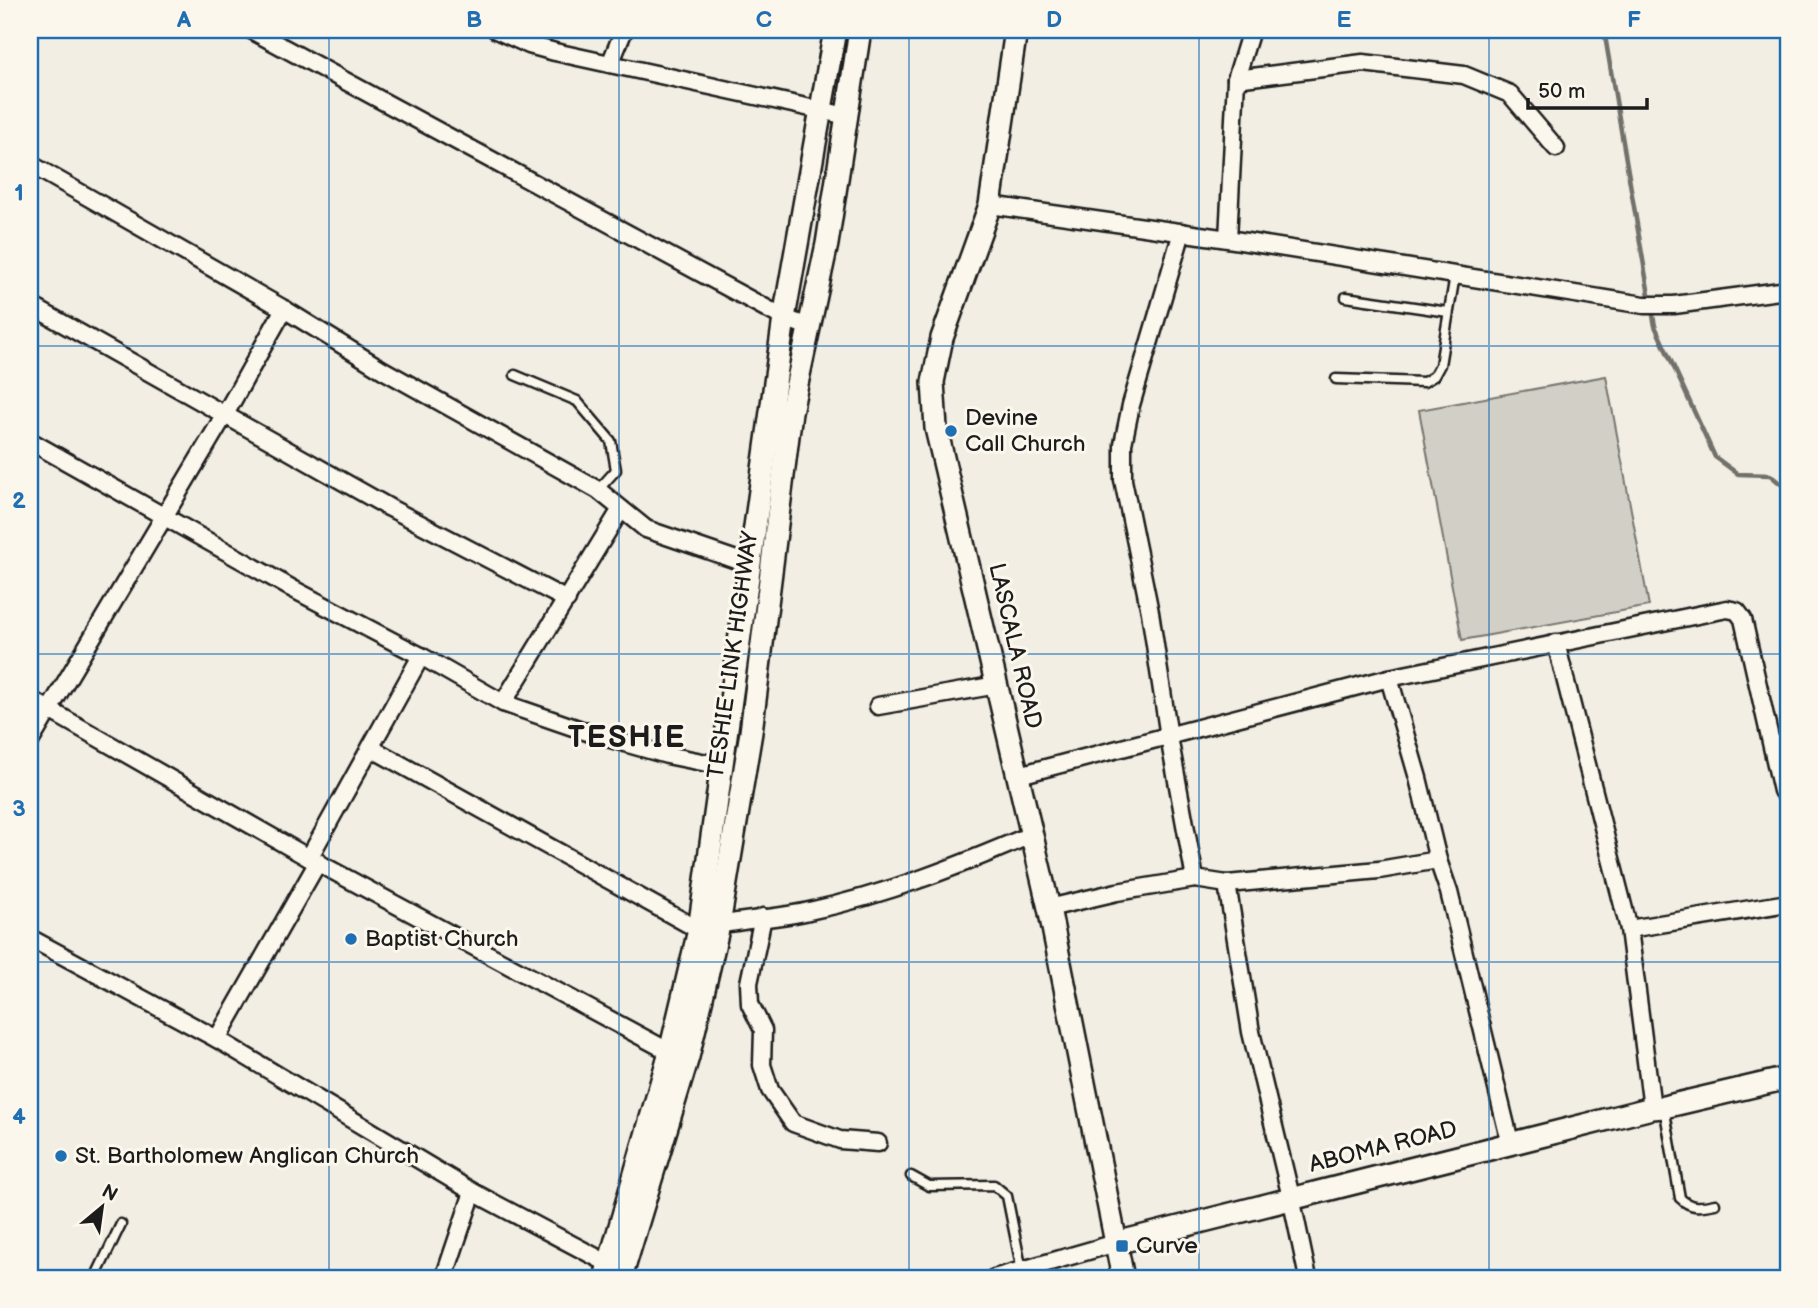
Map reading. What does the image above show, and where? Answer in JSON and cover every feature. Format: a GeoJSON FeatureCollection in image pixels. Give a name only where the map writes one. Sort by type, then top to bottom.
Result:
{"type":"FeatureCollection","features":[{"type":"Feature","properties":{"kind":"main road","name":"TESHIE LINK HIGHWAY"},"geometry":{"type":"LineString","coordinates":[[612,1274],[670,1052],[709,928],[722,766],[784,318],[835,30]]}},
{"type":"Feature","properties":{"kind":"main road","name":"TESHIE LINK HIGHWAY"},"geometry":{"type":"LineString","coordinates":[[612,1274],[688,1057],[709,928],[751,732],[791,412],[827,244],[860,30]]}},
{"type":"Feature","properties":{"kind":"main road","name":"LASCALA ROAD"},"geometry":{"type":"LineString","coordinates":[[1016,30],[990,205],[942,338],[933,382],[936,428],[1049,908],[1123,1278]]}},
{"type":"Feature","properties":{"kind":"main road","name":"ABOMA ROAD"},"geometry":{"type":"LineString","coordinates":[[1116,1243],[1510,1142],[1788,1078]]}},
{"type":"Feature","properties":{"kind":"street"},"geometry":{"type":"LineString","coordinates":[[251,30],[784,318],[809,327]]}},
{"type":"Feature","properties":{"kind":"street"},"geometry":{"type":"LineString","coordinates":[[496,30],[530,37],[610,64],[846,116]]}},
{"type":"Feature","properties":{"kind":"street"},"geometry":{"type":"LineString","coordinates":[[610,64],[624,30]]}},
{"type":"Feature","properties":{"kind":"street"},"geometry":{"type":"LineString","coordinates":[[1228,239],[1236,79],[1251,30]]}},
{"type":"Feature","properties":{"kind":"street"},"geometry":{"type":"LineString","coordinates":[[1236,79],[1363,63],[1464,75],[1510,94],[1556,148]]}},
{"type":"Feature","properties":{"kind":"street"},"geometry":{"type":"LineString","coordinates":[[30,164],[284,309],[383,370],[598,490],[646,529],[751,565]]}},
{"type":"Feature","properties":{"kind":"street"},"geometry":{"type":"LineString","coordinates":[[990,205],[1228,239],[1644,305],[1674,305],[1788,290]]}},
{"type":"Feature","properties":{"kind":"street"},"geometry":{"type":"LineString","coordinates":[[1182,232],[1131,405],[1124,444],[1123,480],[1150,611],[1169,737],[1195,879]]}},
{"type":"Feature","properties":{"kind":"street"},"geometry":{"type":"LineString","coordinates":[[30,305],[401,514],[567,600]]}},
{"type":"Feature","properties":{"kind":"street"},"geometry":{"type":"LineString","coordinates":[[30,743],[225,416],[284,309]]}},
{"type":"Feature","properties":{"kind":"street"},"geometry":{"type":"LineString","coordinates":[[30,441],[291,588],[421,656],[503,703],[596,735],[667,755],[722,766]]}},
{"type":"Feature","properties":{"kind":"street"},"geometry":{"type":"LineString","coordinates":[[503,703],[621,509]]}},
{"type":"Feature","properties":{"kind":"street"},"geometry":{"type":"LineString","coordinates":[[1018,775],[1389,678],[1727,609],[1737,611],[1743,619],[1782,791],[1788,795]]}},
{"type":"Feature","properties":{"kind":"street"},"geometry":{"type":"LineString","coordinates":[[1556,643],[1629,929],[1658,1107]]}},
{"type":"Feature","properties":{"kind":"street"},"geometry":{"type":"LineString","coordinates":[[217,1039],[421,656]]}},
{"type":"Feature","properties":{"kind":"street"},"geometry":{"type":"LineString","coordinates":[[1389,678],[1449,892],[1510,1142]]}},
{"type":"Feature","properties":{"kind":"street"},"geometry":{"type":"LineString","coordinates":[[878,706],[997,685]]}},
{"type":"Feature","properties":{"kind":"street"},"geometry":{"type":"LineString","coordinates":[[30,699],[314,860],[670,1052]]}},
{"type":"Feature","properties":{"kind":"street"},"geometry":{"type":"LineString","coordinates":[[372,748],[709,928],[763,917],[808,912],[894,888],[962,864],[1032,834]]}},
{"type":"Feature","properties":{"kind":"street"},"geometry":{"type":"LineString","coordinates":[[1049,908],[1117,892],[1195,879],[1227,884],[1378,870],[1438,860]]}},
{"type":"Feature","properties":{"kind":"street"},"geometry":{"type":"LineString","coordinates":[[1227,884],[1251,1032],[1292,1197],[1308,1278]]}},
{"type":"Feature","properties":{"kind":"street"},"geometry":{"type":"LineString","coordinates":[[1629,929],[1788,903]]}},
{"type":"Feature","properties":{"kind":"street"},"geometry":{"type":"LineString","coordinates":[[763,917],[749,984],[750,1004],[762,1030],[762,1065],[770,1090],[793,1123],[840,1140],[877,1143]]}},
{"type":"Feature","properties":{"kind":"street"},"geometry":{"type":"LineString","coordinates":[[30,938],[217,1039],[612,1274]]}},
{"type":"Feature","properties":{"kind":"street"},"geometry":{"type":"LineString","coordinates":[[444,1278],[473,1192]]}},
{"type":"Feature","properties":{"kind":"street","name":"ABOMA ROAD"},"geometry":{"type":"LineString","coordinates":[[993,1278],[1116,1243]]}},
{"type":"Feature","properties":{"kind":"lane"},"geometry":{"type":"LineString","coordinates":[[1336,379],[1424,382],[1434,376],[1440,365],[1455,275]]}},
{"type":"Feature","properties":{"kind":"lane"},"geometry":{"type":"LineString","coordinates":[[1346,297],[1448,312]]}},
{"type":"Feature","properties":{"kind":"lane"},"geometry":{"type":"LineString","coordinates":[[515,375],[576,401],[611,441],[615,470],[598,490]]}},
{"type":"Feature","properties":{"kind":"lane"},"geometry":{"type":"LineString","coordinates":[[1658,1107],[1680,1198],[1686,1205],[1696,1207],[1715,1204]]}},
{"type":"Feature","properties":{"kind":"lane"},"geometry":{"type":"LineString","coordinates":[[911,1176],[929,1186],[994,1185],[1007,1196],[1023,1271]]}},
{"type":"Feature","properties":{"kind":"lane"},"geometry":{"type":"LineString","coordinates":[[95,1278],[121,1224]]}},
{"type":"Feature","properties":{"kind":"shaded area"},"geometry":{"type":"Polygon","coordinates":[[[1606,376],[1649,606],[1462,640],[1419,410],[1606,376]]]}},
{"type":"Feature","properties":{"kind":"waterway"},"geometry":{"type":"LineString","coordinates":[[1604,30],[1650,301]]}},
{"type":"Feature","properties":{"kind":"waterway"},"geometry":{"type":"LineString","coordinates":[[1652,310],[1655,326],[1715,457],[1738,474],[1770,475],[1788,490]]}},
{"type":"Feature","properties":{"kind":"place","name":"Devine Call Church"},"geometry":{"type":"Point","coordinates":[951,431]}},
{"type":"Feature","properties":{"kind":"place","name":"Baptist Church"},"geometry":{"type":"Point","coordinates":[351,939]}},
{"type":"Feature","properties":{"kind":"place","name":"St. Bartholomew Anglican Church"},"geometry":{"type":"Point","coordinates":[61,1156]}},
{"type":"Feature","properties":{"kind":"place","name":"Curve"},"geometry":{"type":"Point","coordinates":[1122,1246]}},
{"type":"Feature","properties":{"kind":"district","name":"TESHIE"},"geometry":{"type":"Point","coordinates":[627,738]}}]}
